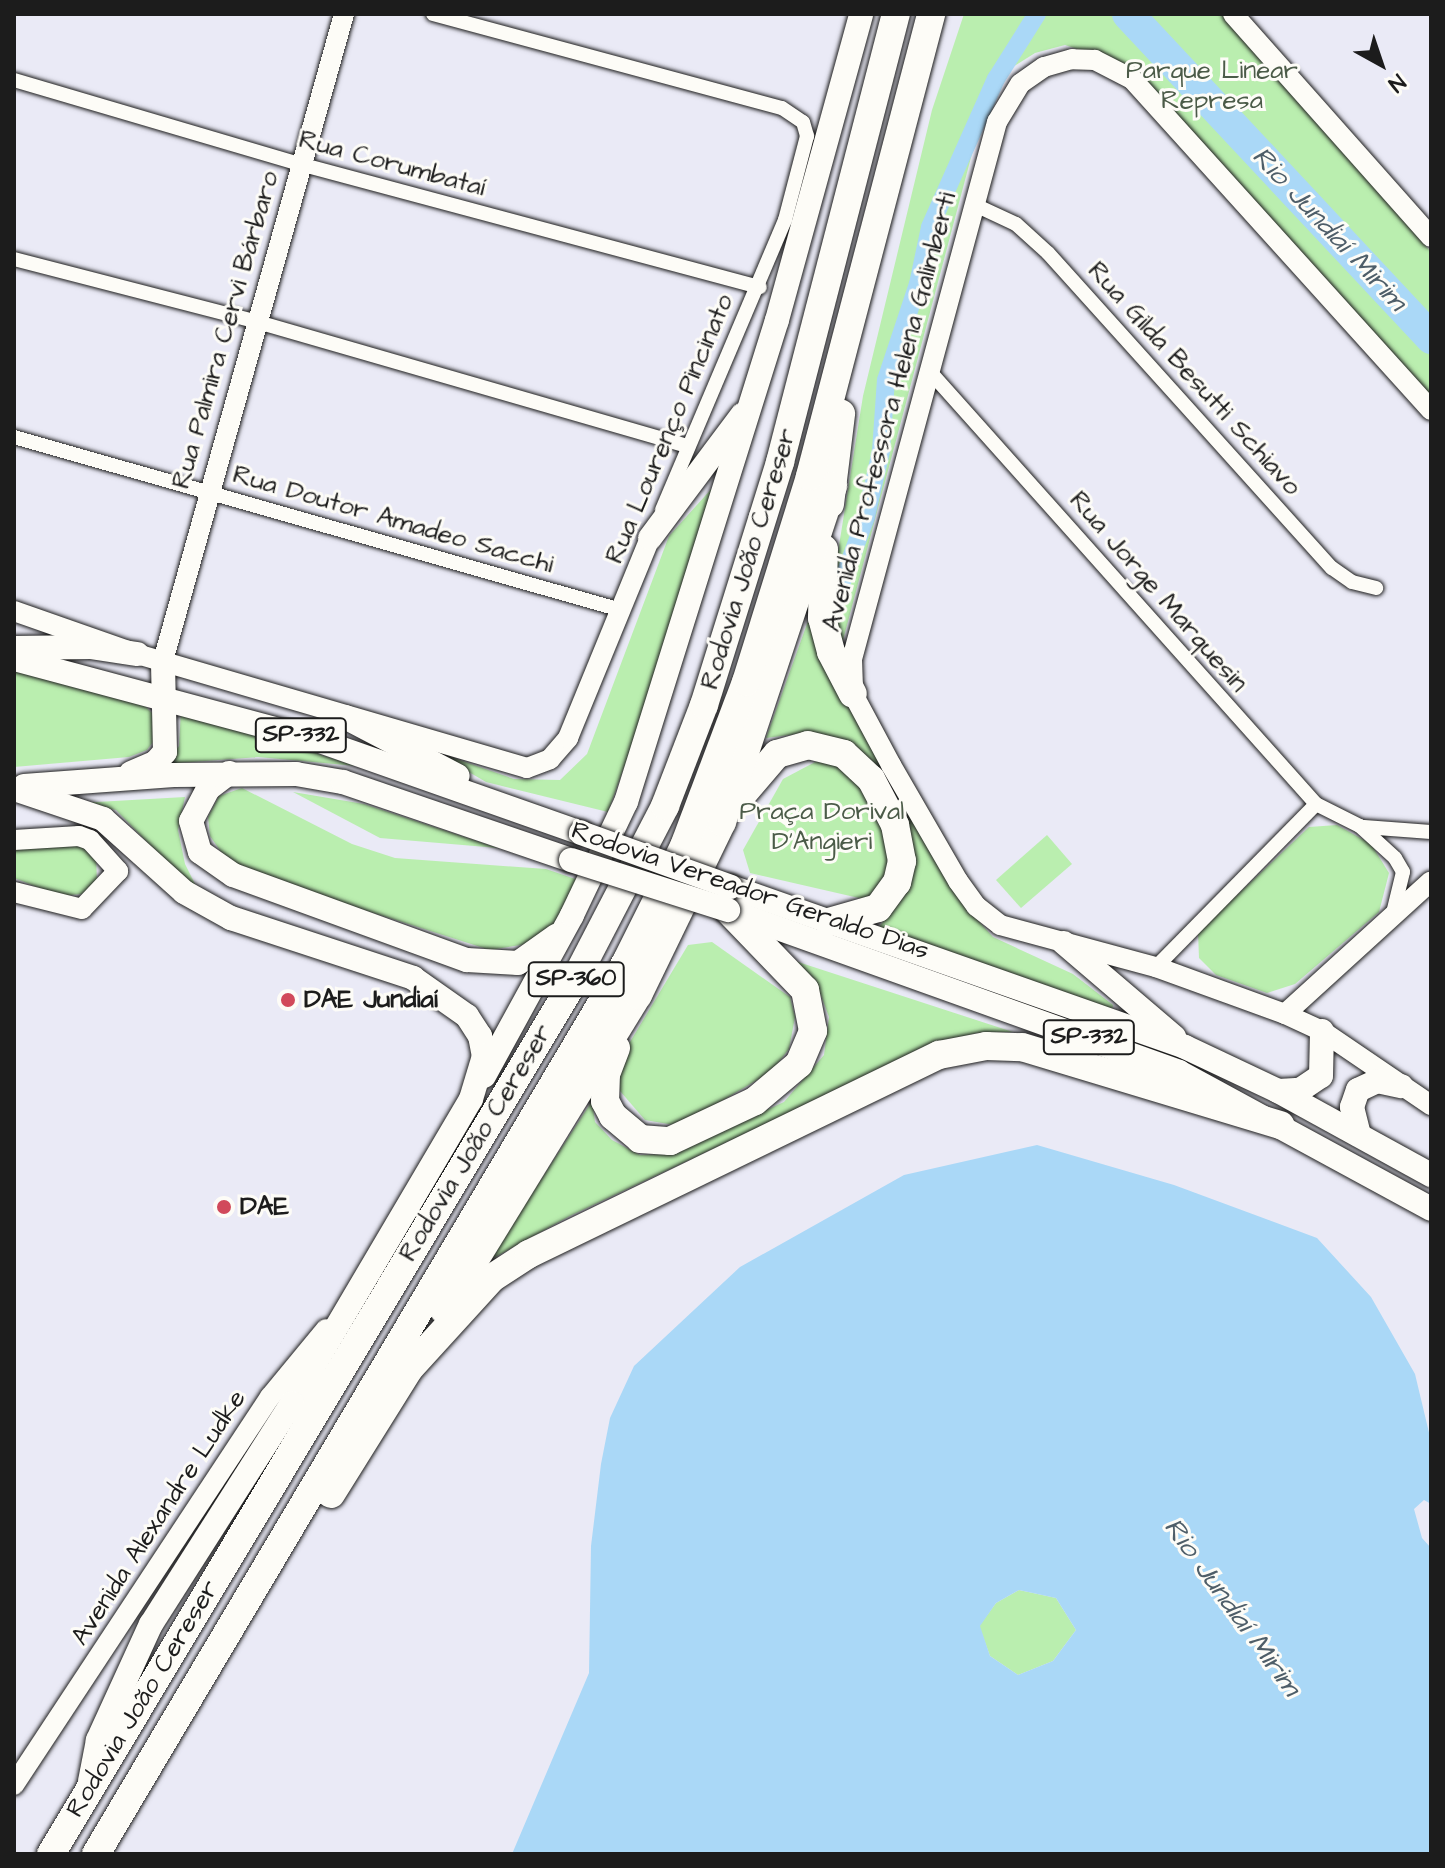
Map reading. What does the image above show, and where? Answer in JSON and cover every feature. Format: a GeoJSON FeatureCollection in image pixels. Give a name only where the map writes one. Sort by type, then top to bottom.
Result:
{"type":"FeatureCollection","features":[{"type":"Feature","properties":{"kind":"highway","name":"Rodovia João Cereser"},"geometry":{"type":"LineString","coordinates":[[51,1854],[576,978],[665,806],[704,705],[780,462],[896,14]]}},
{"type":"Feature","properties":{"kind":"highway","name":"Rodovia João Cereser"},"geometry":{"type":"LineString","coordinates":[[96,1854],[224,1645],[626,962],[684,846],[746,682],[850,330],[931,14]]}},
{"type":"Feature","properties":{"kind":"highway"},"geometry":{"type":"LineString","coordinates":[[850,330],[822,618],[831,652],[853,694]]}},
{"type":"Feature","properties":{"kind":"highway"},"geometry":{"type":"LineString","coordinates":[[729,899],[805,990],[811,1011],[810,1047],[782,1083],[707,1128],[670,1141],[640,1139],[605,1101],[606,1074],[638,995],[722,822],[833,486]]}},
{"type":"Feature","properties":{"kind":"highway"},"geometry":{"type":"LineString","coordinates":[[722,822],[777,754],[808,745],[844,754],[871,779],[895,825],[902,861],[897,882],[878,908],[829,922]]}},
{"type":"Feature","properties":{"kind":"highway"},"geometry":{"type":"LineString","coordinates":[[224,1645],[354,1460],[638,995]]}},
{"type":"Feature","properties":{"kind":"highway"},"geometry":{"type":"LineString","coordinates":[[409,1369],[464,1305],[529,1254],[939,1055],[986,1046],[1022,1047],[1281,1125]]}},
{"type":"Feature","properties":{"kind":"main road"},"geometry":{"type":"LineString","coordinates":[[87,1791],[98,1740],[151,1624],[359,1289],[471,1099],[572,915],[626,802],[751,404],[861,14]]}},
{"type":"Feature","properties":{"kind":"main road"},"geometry":{"type":"LineString","coordinates":[[650,538],[751,404]]}},
{"type":"Feature","properties":{"kind":"main road"},"geometry":{"type":"LineString","coordinates":[[14,648],[90,647],[137,654]]}},
{"type":"Feature","properties":{"kind":"main road","name":"Rodovia Vereador Geraldo Dias"},"geometry":{"type":"LineString","coordinates":[[14,659],[164,696],[521,809],[729,899],[1179,1072],[1431,1209]]}},
{"type":"Feature","properties":{"kind":"main road"},"geometry":{"type":"LineString","coordinates":[[114,780],[155,763],[165,752],[163,661]]}},
{"type":"Feature","properties":{"kind":"main road"},"geometry":{"type":"LineString","coordinates":[[345,717],[521,809]]}},
{"type":"Feature","properties":{"kind":"main road"},"geometry":{"type":"LineString","coordinates":[[229,773],[208,789],[191,821],[200,852],[233,875],[467,960],[498,965],[518,963],[552,942],[572,915]]}},
{"type":"Feature","properties":{"kind":"main road","name":"Rodovia Vereador Geraldo Dias"},"geometry":{"type":"LineString","coordinates":[[14,788],[229,773],[296,774],[343,782],[571,860],[829,922],[1185,1047],[1278,1091],[1431,1175]]}},
{"type":"Feature","properties":{"kind":"main road"},"geometry":{"type":"LineString","coordinates":[[14,788],[103,819],[184,892],[231,918],[413,978],[448,999],[480,1036],[484,1056],[471,1099]]}},
{"type":"Feature","properties":{"kind":"main road"},"geometry":{"type":"LineString","coordinates":[[1064,943],[1185,1047]]}},
{"type":"Feature","properties":{"kind":"main road"},"geometry":{"type":"LineString","coordinates":[[1278,1091],[1300,1090],[1321,1076],[1322,1031]]}},
{"type":"Feature","properties":{"kind":"main road"},"geometry":{"type":"LineString","coordinates":[[1359,1135],[1352,1107],[1358,1090],[1377,1081],[1420,1095]]}},
{"type":"Feature","properties":{"kind":"street","name":"Rua Palmira Cervi Bárbaro"},"geometry":{"type":"LineString","coordinates":[[163,661],[254,321],[344,14]]}},
{"type":"Feature","properties":{"kind":"street","name":"Rua Lourenço Pincinato"},"geometry":{"type":"LineString","coordinates":[[345,717],[517,767],[550,759],[568,738],[688,446],[760,287],[785,220],[807,136],[803,122],[782,108],[433,14]]}},
{"type":"Feature","properties":{"kind":"street"},"geometry":{"type":"LineString","coordinates":[[1233,14],[1431,237]]}},
{"type":"Feature","properties":{"kind":"street","name":"Avenida Professora Helena Galimberti"},"geometry":{"type":"LineString","coordinates":[[853,694],[858,622],[932,374],[973,204],[1003,107],[1033,74],[1056,62],[1095,60],[1132,79],[1431,410]]}},
{"type":"Feature","properties":{"kind":"street","name":"Rua Corumbataí"},"geometry":{"type":"LineString","coordinates":[[14,80],[300,164],[760,287]]}},
{"type":"Feature","properties":{"kind":"street","name":"Rua Gilda Besutti Schiavo"},"geometry":{"type":"LineString","coordinates":[[973,204],[1016,224],[1048,253],[1332,568],[1352,582],[1376,588]]}},
{"type":"Feature","properties":{"kind":"street"},"geometry":{"type":"LineString","coordinates":[[14,259],[254,321],[688,446]]}},
{"type":"Feature","properties":{"kind":"street","name":"Rua Jorge Marquesin"},"geometry":{"type":"LineString","coordinates":[[932,374],[1316,804],[1360,826],[1382,843],[1403,872],[1391,920]]}},
{"type":"Feature","properties":{"kind":"street","name":"Rua Doutor Amadeo Sacchi"},"geometry":{"type":"LineString","coordinates":[[14,437],[621,610]]}},
{"type":"Feature","properties":{"kind":"street"},"geometry":{"type":"LineString","coordinates":[[14,611],[137,654],[345,717]]}},
{"type":"Feature","properties":{"kind":"street"},"geometry":{"type":"LineString","coordinates":[[853,694],[976,906],[1000,925],[1156,967],[1285,1014],[1322,1031],[1420,1095]]}},
{"type":"Feature","properties":{"kind":"street"},"geometry":{"type":"LineString","coordinates":[[1156,967],[1316,804]]}},
{"type":"Feature","properties":{"kind":"street","name":"Rua Jorge Marquesin"},"geometry":{"type":"LineString","coordinates":[[1360,826],[1431,832]]}},
{"type":"Feature","properties":{"kind":"street"},"geometry":{"type":"LineString","coordinates":[[14,840],[64,833],[90,840],[118,871],[82,909],[17,899]]}},
{"type":"Feature","properties":{"kind":"street"},"geometry":{"type":"LineString","coordinates":[[1285,1014],[1431,881]]}},
{"type":"Feature","properties":{"kind":"street","name":"Avenida Alexandre Ludke"},"geometry":{"type":"LineString","coordinates":[[14,1785],[270,1397],[359,1289]]}},
{"type":"Feature","properties":{"kind":"green space","name":"Parque Linear Represa"},"geometry":{"type":"Polygon","coordinates":[[[964,14],[1225,14],[1431,252],[1431,407],[1111,60],[1065,45],[1035,53],[1011,68],[977,135],[842,644],[829,608],[863,396],[932,110],[964,14]]]}},
{"type":"Feature","properties":{"kind":"green space"},"geometry":{"type":"Polygon","coordinates":[[[732,466],[608,812],[486,782],[431,750],[514,779],[560,780],[587,754],[669,536],[732,466]]]}},
{"type":"Feature","properties":{"kind":"green space"},"geometry":{"type":"Polygon","coordinates":[[[812,610],[958,898],[993,937],[1073,974],[1113,1005],[1112,1012],[878,928],[902,899],[913,865],[908,831],[813,732],[766,738],[812,610]]]}},
{"type":"Feature","properties":{"kind":"green space"},"geometry":{"type":"Polygon","coordinates":[[[14,671],[142,703],[157,718],[156,738],[147,750],[129,757],[14,767],[14,671]]]}},
{"type":"Feature","properties":{"kind":"green space"},"geometry":{"type":"Polygon","coordinates":[[[181,710],[356,766],[258,757],[165,764],[179,746],[181,710]]]}},
{"type":"Feature","properties":{"kind":"green space","name":"Praça Dorival D'Angieri"},"geometry":{"type":"Polygon","coordinates":[[[817,761],[838,762],[856,774],[900,851],[872,901],[750,873],[743,850],[783,779],[817,761]]]}},
{"type":"Feature","properties":{"kind":"green space"},"geometry":{"type":"Polygon","coordinates":[[[242,788],[352,844],[395,858],[546,869],[587,883],[566,921],[533,943],[490,950],[251,874],[221,852],[210,836],[208,817],[219,796],[242,788]]]}},
{"type":"Feature","properties":{"kind":"green space"},"geometry":{"type":"Polygon","coordinates":[[[293,792],[364,804],[498,848],[380,838],[293,792]]]}},
{"type":"Feature","properties":{"kind":"green space"},"geometry":{"type":"Polygon","coordinates":[[[185,797],[178,830],[185,864],[203,900],[116,810],[79,803],[185,797]]]}},
{"type":"Feature","properties":{"kind":"green space"},"geometry":{"type":"Polygon","coordinates":[[[1337,825],[1371,844],[1389,873],[1379,912],[1295,984],[1267,993],[1216,975],[1199,958],[1198,932],[1309,827],[1337,825]]]}},
{"type":"Feature","properties":{"kind":"green space"},"geometry":{"type":"Polygon","coordinates":[[[1047,835],[1072,864],[1021,908],[996,880],[1047,835]]]}},
{"type":"Feature","properties":{"kind":"green space"},"geometry":{"type":"Polygon","coordinates":[[[60,839],[81,841],[96,855],[97,883],[82,894],[60,896],[14,878],[14,850],[60,839]]]}},
{"type":"Feature","properties":{"kind":"green space"},"geometry":{"type":"Polygon","coordinates":[[[712,942],[790,997],[795,1017],[789,1049],[771,1072],[703,1112],[674,1125],[645,1120],[620,1091],[618,1062],[688,945],[712,942]]]}},
{"type":"Feature","properties":{"kind":"green space"},"geometry":{"type":"Polygon","coordinates":[[[792,960],[1013,1032],[977,1033],[936,1044],[570,1216],[488,1261],[592,1101],[595,1122],[612,1140],[640,1155],[670,1154],[784,1102],[824,1055],[829,1017],[817,985],[792,960]]]}},
{"type":"Feature","properties":{"kind":"green space"},"geometry":{"type":"Polygon","coordinates":[[[1019,1590],[1056,1598],[1076,1630],[1053,1661],[1018,1675],[990,1656],[979,1626],[996,1603],[1019,1590]]]}},
{"type":"Feature","properties":{"kind":"water"},"geometry":{"type":"Polygon","coordinates":[[[1037,1145],[1174,1185],[1317,1238],[1371,1297],[1415,1374],[1431,1441],[1431,1504],[1424,1500],[1414,1509],[1422,1538],[1431,1548],[1431,1854],[512,1854],[589,1673],[591,1546],[601,1464],[610,1418],[634,1366],[740,1267],[904,1175],[1037,1145]],[[1019,1590],[996,1603],[980,1626],[990,1656],[1018,1675],[1053,1661],[1076,1630],[1056,1598],[1019,1590]]]}},
{"type":"Feature","properties":{"kind":"waterway"},"geometry":{"type":"LineString","coordinates":[[842,582],[866,517],[881,451],[886,380],[918,284],[930,227],[996,79],[1037,14]]}},
{"type":"Feature","properties":{"kind":"waterway","name":"Rio Jundiaí Mirim"},"geometry":{"type":"LineString","coordinates":[[1128,14],[1431,338]]}},
{"type":"Feature","properties":{"kind":"place","name":"DAE Jundiaí"},"geometry":{"type":"Point","coordinates":[288,1000]}},
{"type":"Feature","properties":{"kind":"place","name":"DAE"},"geometry":{"type":"Point","coordinates":[224,1207]}}]}
